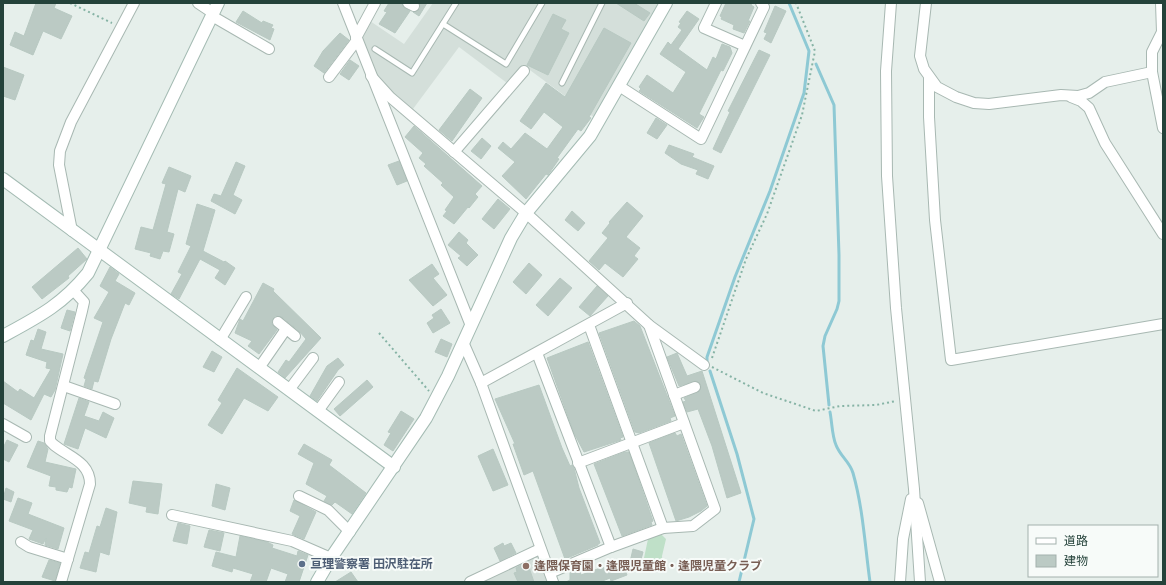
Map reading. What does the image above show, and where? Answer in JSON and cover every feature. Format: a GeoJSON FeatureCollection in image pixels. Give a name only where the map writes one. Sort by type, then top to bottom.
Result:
{"type":"FeatureCollection","features":[{"type":"Feature","properties":{"kind":"street"},"geometry":{"type":"LineString","coordinates":[[72,231],[59,165],[60,151],[71,122],[134,3]]}},
{"type":"Feature","properties":{"kind":"street"},"geometry":{"type":"LineString","coordinates":[[198,3],[214,11],[269,49]]}},
{"type":"Feature","properties":{"kind":"street"},"geometry":{"type":"LineString","coordinates":[[342,3],[471,326]]}},
{"type":"Feature","properties":{"kind":"street"},"geometry":{"type":"LineString","coordinates":[[329,77],[356,39],[375,3]]}},
{"type":"Feature","properties":{"kind":"street"},"geometry":{"type":"LineString","coordinates":[[317,582],[331,558],[426,418],[471,326],[511,238],[526,213],[590,136],[666,3]]}},
{"type":"Feature","properties":{"kind":"street"},"geometry":{"type":"LineString","coordinates":[[716,3],[704,28],[745,46]]}},
{"type":"Feature","properties":{"kind":"street"},"geometry":{"type":"LineString","coordinates":[[619,86],[701,139],[764,7],[761,3]]}},
{"type":"Feature","properties":{"kind":"street"},"geometry":{"type":"LineString","coordinates":[[890,3],[886,71],[887,176],[904,400],[914,490],[920,582]]}},
{"type":"Feature","properties":{"kind":"street"},"geometry":{"type":"LineString","coordinates":[[926,3],[920,56],[929,78],[937,87],[956,97],[974,103],[989,104],[1066,95],[1078,96],[1089,93],[1105,82],[1152,72]]}},
{"type":"Feature","properties":{"kind":"street"},"geometry":{"type":"LineString","coordinates":[[1161,3],[1162,32],[1152,52],[1152,72],[1163,128]]}},
{"type":"Feature","properties":{"kind":"street"},"geometry":{"type":"LineString","coordinates":[[3,336],[40,316],[74,291],[88,273],[100,251],[214,11]]}},
{"type":"Feature","properties":{"kind":"street"},"geometry":{"type":"LineString","coordinates":[[454,152],[524,71]]}},
{"type":"Feature","properties":{"kind":"street"},"geometry":{"type":"LineString","coordinates":[[371,76],[390,97],[526,213],[627,303],[649,325],[707,365]]}},
{"type":"Feature","properties":{"kind":"street"},"geometry":{"type":"LineString","coordinates":[[929,78],[929,116],[935,220],[951,360],[1163,324]]}},
{"type":"Feature","properties":{"kind":"street"},"geometry":{"type":"LineString","coordinates":[[1066,95],[1081,101],[1089,108],[1105,143],[1163,234]]}},
{"type":"Feature","properties":{"kind":"street"},"geometry":{"type":"LineString","coordinates":[[3,179],[394,467]]}},
{"type":"Feature","properties":{"kind":"street"},"geometry":{"type":"LineString","coordinates":[[62,582],[90,484],[90,475],[85,466],[62,452],[50,441],[84,302],[74,291]]}},
{"type":"Feature","properties":{"kind":"street"},"geometry":{"type":"LineString","coordinates":[[220,340],[246,297]]}},
{"type":"Feature","properties":{"kind":"street"},"geometry":{"type":"LineString","coordinates":[[481,383],[627,303]]}},
{"type":"Feature","properties":{"kind":"street"},"geometry":{"type":"LineString","coordinates":[[278,322],[295,336]]}},
{"type":"Feature","properties":{"kind":"street"},"geometry":{"type":"LineString","coordinates":[[589,325],[663,528]]}},
{"type":"Feature","properties":{"kind":"street"},"geometry":{"type":"LineString","coordinates":[[463,342],[481,383],[540,549],[552,577],[611,547],[663,528],[693,526],[715,509],[649,325]]}},
{"type":"Feature","properties":{"kind":"street"},"geometry":{"type":"LineString","coordinates":[[259,368],[286,329]]}},
{"type":"Feature","properties":{"kind":"street"},"geometry":{"type":"LineString","coordinates":[[537,352],[611,547]]}},
{"type":"Feature","properties":{"kind":"street"},"geometry":{"type":"LineString","coordinates":[[289,390],[313,358]]}},
{"type":"Feature","properties":{"kind":"street"},"geometry":{"type":"LineString","coordinates":[[318,411],[339,382]]}},
{"type":"Feature","properties":{"kind":"street"},"geometry":{"type":"LineString","coordinates":[[64,386],[115,404]]}},
{"type":"Feature","properties":{"kind":"street"},"geometry":{"type":"LineString","coordinates":[[674,395],[695,387]]}},
{"type":"Feature","properties":{"kind":"street"},"geometry":{"type":"LineString","coordinates":[[578,463],[684,423]]}},
{"type":"Feature","properties":{"kind":"street"},"geometry":{"type":"LineString","coordinates":[[3,424],[26,438]]}},
{"type":"Feature","properties":{"kind":"street"},"geometry":{"type":"LineString","coordinates":[[900,582],[906,517],[914,490]]}},
{"type":"Feature","properties":{"kind":"street"},"geometry":{"type":"LineString","coordinates":[[914,490],[926,528],[940,582]]}},
{"type":"Feature","properties":{"kind":"street"},"geometry":{"type":"LineString","coordinates":[[299,496],[328,510],[350,532]]}},
{"type":"Feature","properties":{"kind":"street"},"geometry":{"type":"LineString","coordinates":[[172,515],[292,541],[331,558]]}},
{"type":"Feature","properties":{"kind":"street"},"geometry":{"type":"LineString","coordinates":[[21,542],[29,547],[68,559]]}},
{"type":"Feature","properties":{"kind":"street"},"geometry":{"type":"LineString","coordinates":[[470,582],[540,549]]}},
{"type":"Feature","properties":{"kind":"lane"},"geometry":{"type":"LineString","coordinates":[[375,49],[412,73],[456,3]]}},
{"type":"Feature","properties":{"kind":"lane"},"geometry":{"type":"LineString","coordinates":[[443,24],[506,64],[542,3]]}},
{"type":"Feature","properties":{"kind":"lane"},"geometry":{"type":"LineString","coordinates":[[562,83],[602,3]]}},
{"type":"Feature","properties":{"kind":"path"},"geometry":{"type":"LineString","coordinates":[[70,3],[122,28]]}},
{"type":"Feature","properties":{"kind":"path"},"geometry":{"type":"LineString","coordinates":[[796,3],[815,51],[802,115],[767,214],[746,259],[707,365],[763,393],[816,411],[840,406],[876,405],[904,400]]}},
{"type":"Feature","properties":{"kind":"path"},"geometry":{"type":"LineString","coordinates":[[379,332],[436,400]]}},
{"type":"Feature","properties":{"kind":"shaded area"},"geometry":{"type":"Polygon","coordinates":[[[433,3],[661,3],[595,118],[523,65],[507,83],[459,47],[413,109],[392,91],[371,67],[361,38],[370,21],[404,44],[433,3]]]}},
{"type":"Feature","properties":{"kind":"shaded area","name":"逢隈保育園・逢隈児童館・逢隈児童クラブ"},"geometry":{"type":"Polygon","coordinates":[[[539,554],[549,582],[482,582],[504,568],[539,554]]]}},
{"type":"Feature","properties":{"kind":"green space"},"geometry":{"type":"Polygon","coordinates":[[[661,534],[666,539],[662,556],[663,571],[641,572],[648,539],[661,534]]]}},
{"type":"Feature","properties":{"kind":"building"},"geometry":{"type":"Polygon","coordinates":[[[36,3],[56,3],[54,8],[72,16],[61,39],[43,31],[33,55],[10,45],[15,32],[24,36],[36,3]]]}},
{"type":"Feature","properties":{"kind":"building"},"geometry":{"type":"Polygon","coordinates":[[[389,3],[402,3],[403,7],[410,11],[395,33],[379,24],[387,12],[384,11],[389,3]]]}},
{"type":"Feature","properties":{"kind":"building"},"geometry":{"type":"Polygon","coordinates":[[[420,3],[427,3],[419,16],[413,12],[420,9],[420,3]]]}},
{"type":"Feature","properties":{"kind":"building"},"geometry":{"type":"Polygon","coordinates":[[[616,3],[634,3],[650,13],[644,21],[616,3]]]}},
{"type":"Feature","properties":{"kind":"building"},"geometry":{"type":"Polygon","coordinates":[[[726,3],[752,3],[751,5],[754,7],[748,21],[750,21],[744,33],[733,29],[734,25],[721,19],[722,17],[720,16],[726,3]]]}},
{"type":"Feature","properties":{"kind":"building"},"geometry":{"type":"Polygon","coordinates":[[[775,6],[786,11],[771,43],[764,39],[767,33],[764,32],[775,6]]]}},
{"type":"Feature","properties":{"kind":"building"},"geometry":{"type":"Polygon","coordinates":[[[243,11],[262,23],[263,21],[273,25],[271,28],[274,29],[270,40],[236,22],[243,11]]]}},
{"type":"Feature","properties":{"kind":"building"},"geometry":{"type":"Polygon","coordinates":[[[687,11],[699,19],[678,49],[707,70],[713,57],[716,59],[722,44],[730,47],[732,53],[723,71],[721,70],[699,114],[704,117],[697,128],[639,91],[641,89],[639,87],[647,75],[673,93],[686,72],[660,54],[668,42],[671,45],[682,30],[678,27],[681,23],[679,22],[687,11]]]}},
{"type":"Feature","properties":{"kind":"building"},"geometry":{"type":"Polygon","coordinates":[[[553,14],[566,20],[561,29],[569,33],[548,75],[527,65],[553,14]]]}},
{"type":"Feature","properties":{"kind":"building"},"geometry":{"type":"Polygon","coordinates":[[[604,28],[631,43],[589,117],[591,118],[581,131],[578,129],[557,158],[559,159],[548,175],[546,174],[526,199],[502,176],[515,162],[498,148],[503,142],[511,149],[525,133],[547,149],[563,127],[544,112],[531,129],[520,121],[546,83],[565,97],[604,28]]]}},
{"type":"Feature","properties":{"kind":"building"},"geometry":{"type":"Polygon","coordinates":[[[340,33],[349,40],[324,73],[314,66],[323,51],[340,33]]]}},
{"type":"Feature","properties":{"kind":"building"},"geometry":{"type":"Polygon","coordinates":[[[759,50],[770,55],[721,153],[713,149],[730,112],[728,111],[759,50]]]}},
{"type":"Feature","properties":{"kind":"building"},"geometry":{"type":"Polygon","coordinates":[[[350,60],[359,66],[349,80],[340,74],[350,60]]]}},
{"type":"Feature","properties":{"kind":"building"},"geometry":{"type":"Polygon","coordinates":[[[3,67],[24,75],[15,100],[3,96],[3,67]]]}},
{"type":"Feature","properties":{"kind":"building"},"geometry":{"type":"Polygon","coordinates":[[[470,89],[482,98],[452,141],[439,130],[470,89]]]}},
{"type":"Feature","properties":{"kind":"building"},"geometry":{"type":"Polygon","coordinates":[[[656,118],[667,125],[657,139],[647,133],[656,118]]]}},
{"type":"Feature","properties":{"kind":"building"},"geometry":{"type":"Polygon","coordinates":[[[414,126],[482,186],[475,194],[478,197],[454,224],[443,216],[447,211],[445,210],[454,197],[441,185],[443,183],[424,166],[426,164],[419,158],[423,153],[405,137],[414,126]]]}},
{"type":"Feature","properties":{"kind":"building"},"geometry":{"type":"Polygon","coordinates":[[[482,138],[491,146],[481,159],[471,151],[482,138]]]}},
{"type":"Feature","properties":{"kind":"building"},"geometry":{"type":"Polygon","coordinates":[[[669,145],[694,154],[692,157],[714,166],[708,179],[696,174],[698,170],[681,164],[665,153],[669,145]]]}},
{"type":"Feature","properties":{"kind":"building"},"geometry":{"type":"Polygon","coordinates":[[[399,161],[407,181],[397,185],[388,165],[399,161]]]}},
{"type":"Feature","properties":{"kind":"building"},"geometry":{"type":"Polygon","coordinates":[[[236,162],[245,166],[233,195],[242,200],[235,214],[211,201],[214,194],[221,196],[236,162]]]}},
{"type":"Feature","properties":{"kind":"building"},"geometry":{"type":"Polygon","coordinates":[[[169,167],[191,176],[185,192],[178,189],[167,232],[174,234],[169,252],[163,251],[160,259],[150,256],[151,253],[135,249],[141,227],[153,230],[166,184],[162,183],[169,167]]]}},
{"type":"Feature","properties":{"kind":"building"},"geometry":{"type":"Polygon","coordinates":[[[498,199],[510,209],[494,229],[482,219],[498,199]]]}},
{"type":"Feature","properties":{"kind":"building"},"geometry":{"type":"Polygon","coordinates":[[[627,202],[643,216],[626,237],[640,248],[634,256],[638,259],[623,277],[605,263],[599,270],[589,261],[608,238],[602,233],[610,223],[609,222],[627,202]]]}},
{"type":"Feature","properties":{"kind":"building"},"geometry":{"type":"Polygon","coordinates":[[[197,204],[215,210],[203,251],[224,262],[225,261],[235,268],[225,285],[215,278],[220,270],[200,259],[179,299],[171,294],[182,274],[178,272],[191,246],[186,244],[197,204]]]}},
{"type":"Feature","properties":{"kind":"building"},"geometry":{"type":"Polygon","coordinates":[[[572,211],[585,223],[578,231],[565,220],[572,211]]]}},
{"type":"Feature","properties":{"kind":"building"},"geometry":{"type":"Polygon","coordinates":[[[459,232],[468,240],[466,243],[478,255],[467,266],[458,258],[461,256],[448,245],[459,232]]]}},
{"type":"Feature","properties":{"kind":"building"},"geometry":{"type":"Polygon","coordinates":[[[78,248],[87,259],[68,276],[69,278],[42,299],[32,287],[78,248]]]}},
{"type":"Feature","properties":{"kind":"building"},"geometry":{"type":"Polygon","coordinates":[[[529,263],[542,275],[526,294],[513,282],[529,263]]]}},
{"type":"Feature","properties":{"kind":"building"},"geometry":{"type":"Polygon","coordinates":[[[432,264],[439,274],[433,278],[447,295],[433,306],[409,280],[432,264]]]}},
{"type":"Feature","properties":{"kind":"building"},"geometry":{"type":"Polygon","coordinates":[[[110,267],[119,274],[115,281],[135,293],[129,305],[125,303],[111,339],[98,382],[94,381],[92,389],[84,386],[86,379],[84,378],[103,322],[94,318],[109,292],[100,286],[110,267]]]}},
{"type":"Feature","properties":{"kind":"building"},"geometry":{"type":"Polygon","coordinates":[[[560,278],[572,288],[548,316],[536,305],[560,278]]]}},
{"type":"Feature","properties":{"kind":"building"},"geometry":{"type":"Polygon","coordinates":[[[263,283],[274,289],[273,291],[321,338],[285,378],[278,372],[286,360],[289,362],[306,339],[299,331],[282,317],[275,316],[272,324],[277,330],[259,354],[248,346],[252,341],[235,333],[240,319],[243,321],[263,283]]]}},
{"type":"Feature","properties":{"kind":"building"},"geometry":{"type":"Polygon","coordinates":[[[597,286],[608,296],[590,316],[579,307],[597,286]]]}},
{"type":"Feature","properties":{"kind":"building"},"geometry":{"type":"Polygon","coordinates":[[[441,309],[450,323],[433,333],[427,323],[434,318],[432,315],[441,309]]]}},
{"type":"Feature","properties":{"kind":"building"},"geometry":{"type":"Polygon","coordinates":[[[67,310],[75,312],[70,331],[61,328],[67,310]]]}},
{"type":"Feature","properties":{"kind":"building"},"geometry":{"type":"Polygon","coordinates":[[[634,321],[640,326],[675,416],[670,418],[671,421],[639,433],[635,432],[599,333],[634,321]]]}},
{"type":"Feature","properties":{"kind":"building"},"geometry":{"type":"Polygon","coordinates":[[[38,329],[46,332],[41,349],[63,354],[55,390],[51,397],[44,394],[31,420],[3,403],[3,381],[18,392],[20,389],[34,398],[51,369],[46,368],[47,362],[26,355],[31,340],[34,341],[38,329]]]}},
{"type":"Feature","properties":{"kind":"building"},"geometry":{"type":"Polygon","coordinates":[[[441,339],[452,344],[447,357],[435,352],[441,339]]]}},
{"type":"Feature","properties":{"kind":"building"},"geometry":{"type":"Polygon","coordinates":[[[588,342],[623,437],[620,438],[621,440],[584,452],[574,433],[547,358],[588,342]]]}},
{"type":"Feature","properties":{"kind":"building"},"geometry":{"type":"Polygon","coordinates":[[[212,351],[222,357],[214,372],[203,367],[212,351]]]}},
{"type":"Feature","properties":{"kind":"building"},"geometry":{"type":"Polygon","coordinates":[[[677,353],[687,376],[702,371],[741,493],[727,498],[712,446],[698,409],[687,412],[683,402],[686,401],[684,398],[700,391],[701,385],[696,381],[679,386],[667,357],[677,353]]]}},
{"type":"Feature","properties":{"kind":"building"},"geometry":{"type":"Polygon","coordinates":[[[338,358],[344,365],[338,370],[317,401],[310,396],[327,366],[338,358]]]}},
{"type":"Feature","properties":{"kind":"building"},"geometry":{"type":"Polygon","coordinates":[[[237,368],[278,397],[268,411],[244,398],[222,434],[208,425],[222,403],[218,400],[237,368]]]}},
{"type":"Feature","properties":{"kind":"building"},"geometry":{"type":"Polygon","coordinates":[[[367,380],[373,387],[340,416],[334,409],[367,380]]]}},
{"type":"Feature","properties":{"kind":"building"},"geometry":{"type":"Polygon","coordinates":[[[539,385],[562,448],[570,466],[572,465],[574,468],[579,488],[600,543],[565,559],[533,471],[524,475],[513,444],[515,444],[495,399],[539,385]]]}},
{"type":"Feature","properties":{"kind":"building"},"geometry":{"type":"Polygon","coordinates":[[[79,398],[89,402],[84,416],[99,421],[103,412],[114,418],[106,438],[85,428],[78,449],[64,444],[79,398]]]}},
{"type":"Feature","properties":{"kind":"building"},"geometry":{"type":"Polygon","coordinates":[[[401,411],[414,419],[393,451],[384,445],[391,433],[388,432],[401,411]]]}},
{"type":"Feature","properties":{"kind":"building"},"geometry":{"type":"Polygon","coordinates":[[[675,433],[677,436],[681,434],[707,506],[689,517],[676,521],[649,443],[675,433]]]}},
{"type":"Feature","properties":{"kind":"building"},"geometry":{"type":"Polygon","coordinates":[[[7,440],[18,445],[9,462],[3,459],[3,448],[7,440]]]}},
{"type":"Feature","properties":{"kind":"building"},"geometry":{"type":"Polygon","coordinates":[[[38,441],[44,443],[48,449],[45,462],[76,469],[72,488],[69,487],[67,492],[56,490],[56,487],[49,486],[51,476],[27,467],[38,441]]]}},
{"type":"Feature","properties":{"kind":"building"},"geometry":{"type":"Polygon","coordinates":[[[304,444],[332,460],[329,465],[366,493],[352,514],[335,502],[332,505],[324,501],[327,496],[306,484],[314,463],[298,454],[304,444]]]}},
{"type":"Feature","properties":{"kind":"building"},"geometry":{"type":"Polygon","coordinates":[[[493,449],[508,485],[493,491],[478,456],[493,449]]]}},
{"type":"Feature","properties":{"kind":"building"},"geometry":{"type":"Polygon","coordinates":[[[625,452],[629,452],[653,521],[651,522],[652,525],[622,536],[594,464],[625,452]]]}},
{"type":"Feature","properties":{"kind":"building"},"geometry":{"type":"Polygon","coordinates":[[[133,481],[162,484],[158,514],[146,512],[147,507],[129,503],[133,481]]]}},
{"type":"Feature","properties":{"kind":"building"},"geometry":{"type":"Polygon","coordinates":[[[216,484],[230,488],[225,510],[212,506],[216,484]]]}},
{"type":"Feature","properties":{"kind":"building"},"geometry":{"type":"Polygon","coordinates":[[[6,488],[14,492],[11,502],[3,499],[6,488]]]}},
{"type":"Feature","properties":{"kind":"building"},"geometry":{"type":"Polygon","coordinates":[[[18,498],[32,503],[28,514],[64,528],[58,549],[45,545],[46,538],[43,544],[29,539],[33,530],[9,521],[18,498]]]}},
{"type":"Feature","properties":{"kind":"building"},"geometry":{"type":"Polygon","coordinates":[[[294,500],[316,512],[304,539],[292,534],[300,516],[290,511],[294,500]]]}},
{"type":"Feature","properties":{"kind":"building"},"geometry":{"type":"Polygon","coordinates":[[[106,508],[117,512],[109,555],[100,552],[96,572],[80,568],[85,552],[89,553],[97,526],[100,527],[106,508]]]}},
{"type":"Feature","properties":{"kind":"building"},"geometry":{"type":"Polygon","coordinates":[[[178,523],[190,526],[187,544],[173,541],[178,523]]]}},
{"type":"Feature","properties":{"kind":"building"},"geometry":{"type":"Polygon","coordinates":[[[209,530],[224,533],[220,551],[204,547],[209,530]]]}},
{"type":"Feature","properties":{"kind":"building"},"geometry":{"type":"Polygon","coordinates":[[[240,536],[267,542],[273,545],[272,548],[297,556],[298,551],[308,555],[299,582],[285,582],[288,574],[271,568],[266,582],[250,582],[253,574],[233,568],[232,572],[212,566],[216,552],[236,557],[240,536]]]}},
{"type":"Feature","properties":{"kind":"building"},"geometry":{"type":"Polygon","coordinates":[[[503,543],[504,546],[511,543],[516,553],[500,561],[494,548],[503,543]]]}},
{"type":"Feature","properties":{"kind":"building"},"geometry":{"type":"Polygon","coordinates":[[[633,549],[643,552],[638,571],[624,568],[627,575],[611,581],[610,578],[600,582],[566,582],[570,580],[570,572],[579,568],[581,575],[603,567],[605,571],[630,562],[633,549]]]}},
{"type":"Feature","properties":{"kind":"building"},"geometry":{"type":"Polygon","coordinates":[[[49,560],[60,563],[55,581],[42,577],[49,560]]]}},
{"type":"Feature","properties":{"kind":"building"},"geometry":{"type":"Polygon","coordinates":[[[527,562],[534,582],[518,582],[514,573],[517,572],[516,568],[527,562]]]}},
{"type":"Feature","properties":{"kind":"building"},"geometry":{"type":"Polygon","coordinates":[[[351,572],[358,582],[335,582],[351,572]]]}},
{"type":"Feature","properties":{"kind":"waterway"},"geometry":{"type":"LineString","coordinates":[[707,361],[707,357],[735,277],[770,191],[804,93],[809,51],[789,3]]}},
{"type":"Feature","properties":{"kind":"waterway"},"geometry":{"type":"LineString","coordinates":[[816,64],[834,105],[839,301],[825,336],[823,346],[829,405]]}},
{"type":"Feature","properties":{"kind":"waterway"},"geometry":{"type":"LineString","coordinates":[[710,371],[737,454],[754,519],[739,582]]}},
{"type":"Feature","properties":{"kind":"waterway"},"geometry":{"type":"LineString","coordinates":[[830,412],[833,433],[838,449],[852,469],[853,473],[861,513],[870,582]]}},
{"type":"Feature","properties":{"kind":"place","name":"亘理警察署 田沢駐在所"},"geometry":{"type":"Point","coordinates":[302,564]}},
{"type":"Feature","properties":{"kind":"place","name":"逢隈保育園・逢隈児童館・逢隈児童クラブ"},"geometry":{"type":"Point","coordinates":[526,566]}}]}
